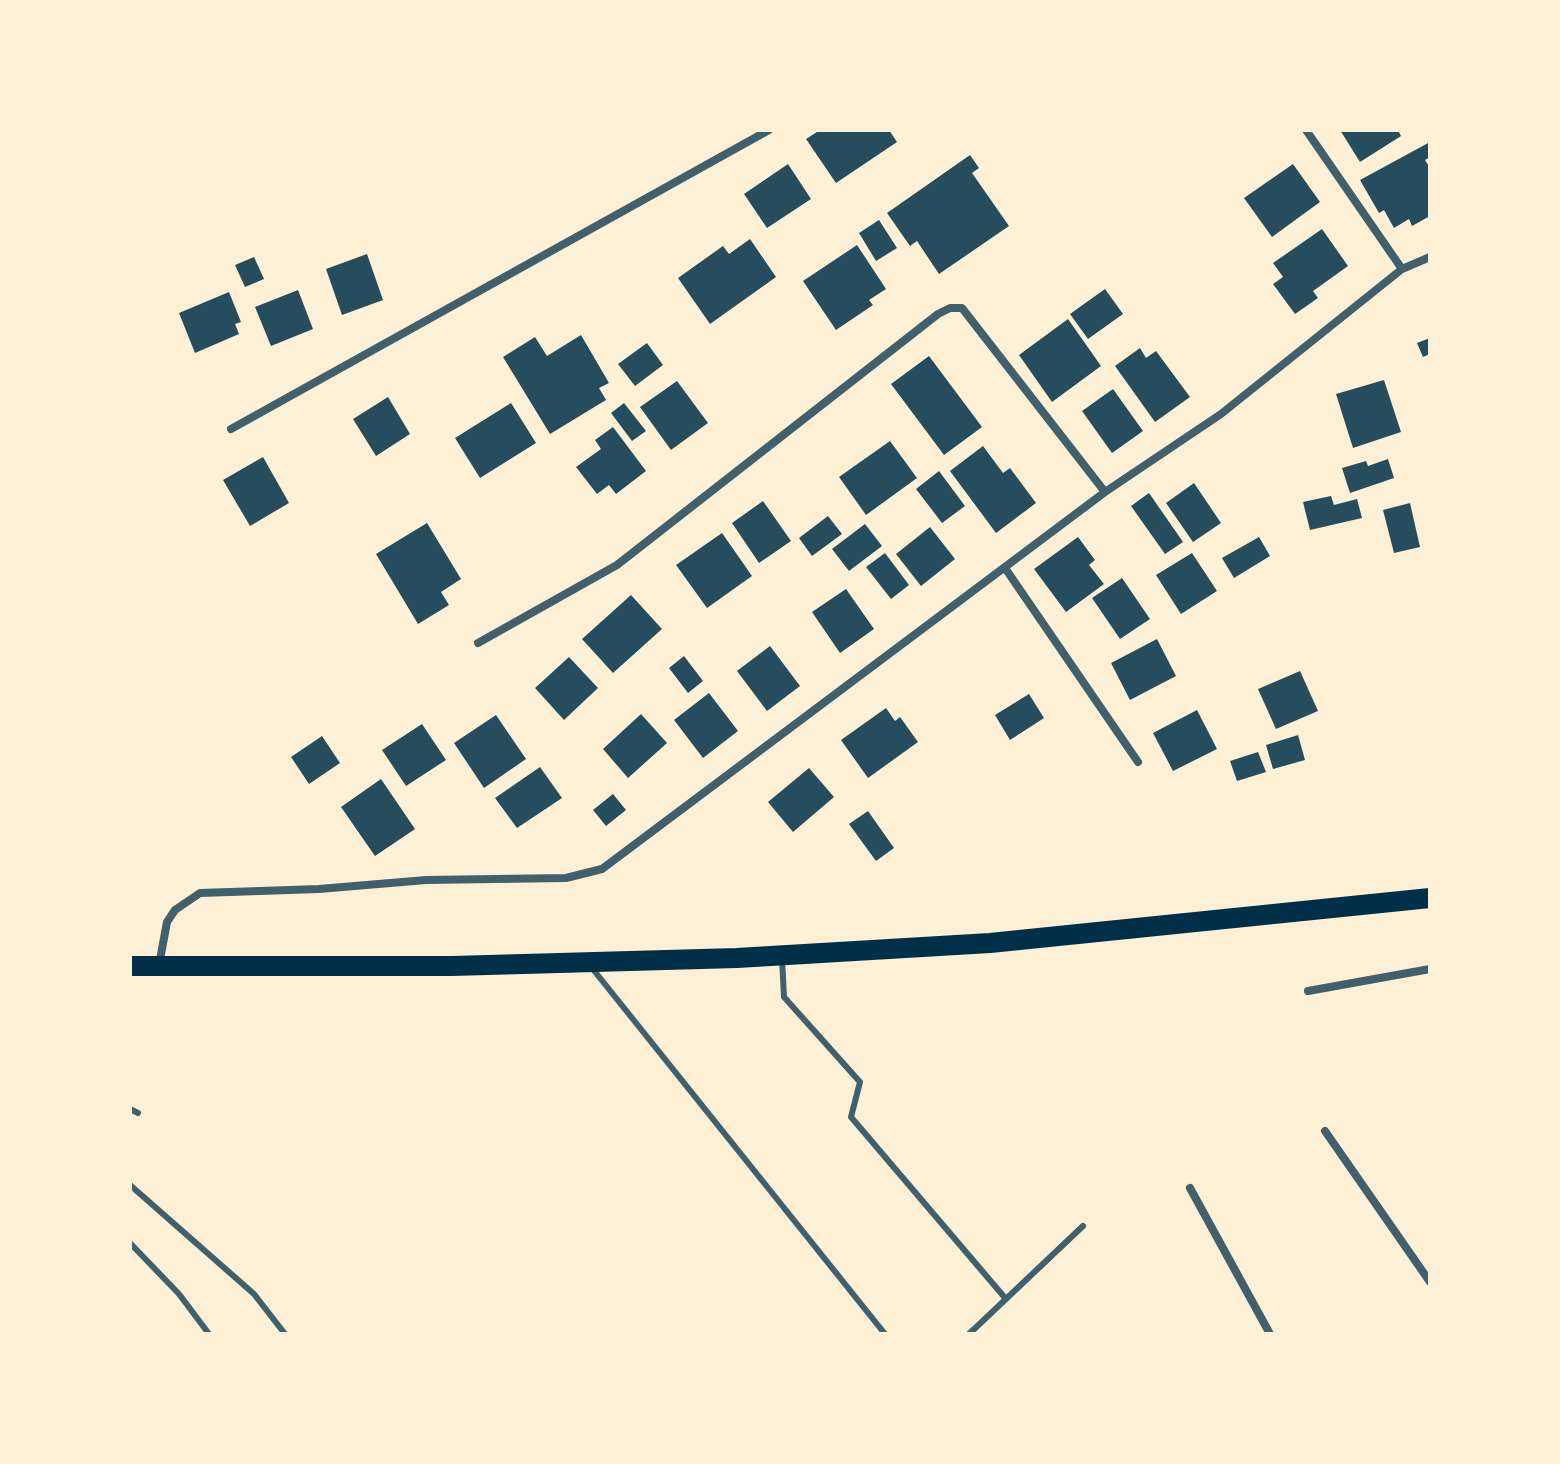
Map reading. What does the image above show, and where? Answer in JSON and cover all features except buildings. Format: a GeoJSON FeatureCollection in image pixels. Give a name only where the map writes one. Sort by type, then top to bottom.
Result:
{"type":"FeatureCollection","features":[{"type":"Feature","properties":{"kind":"main road"},"geometry":{"type":"LineString","coordinates":[[130,966],[452,966],[782,955],[990,943],[1430,898]]}},
{"type":"Feature","properties":{"kind":"street"},"geometry":{"type":"LineString","coordinates":[[231,429],[769,130]]}},
{"type":"Feature","properties":{"kind":"street"},"geometry":{"type":"LineString","coordinates":[[1306,130],[1402,269]]}},
{"type":"Feature","properties":{"kind":"street"},"geometry":{"type":"LineString","coordinates":[[158,967],[167,922],[175,910],[200,893],[319,889],[426,880],[566,878],[602,869],[1105,492],[1221,414],[1402,269],[1430,257]]}},
{"type":"Feature","properties":{"kind":"street"},"geometry":{"type":"LineString","coordinates":[[478,643],[617,565],[938,314],[950,308],[962,308],[1105,492]]}},
{"type":"Feature","properties":{"kind":"street"},"geometry":{"type":"LineString","coordinates":[[1005,568],[1138,762]]}},
{"type":"Feature","properties":{"kind":"street"},"geometry":{"type":"LineString","coordinates":[[1308,991],[1430,969]]}},
{"type":"Feature","properties":{"kind":"street"},"geometry":{"type":"LineString","coordinates":[[1325,1131],[1430,1282]]}},
{"type":"Feature","properties":{"kind":"street"},"geometry":{"type":"LineString","coordinates":[[1190,1188],[1270,1334]]}},
{"type":"Feature","properties":{"kind":"lane"},"geometry":{"type":"LineString","coordinates":[[782,955],[784,997],[860,1082],[851,1117],[1006,1299]]}},
{"type":"Feature","properties":{"kind":"lane"},"geometry":{"type":"LineString","coordinates":[[587,962],[885,1334]]}},
{"type":"Feature","properties":{"kind":"lane"},"geometry":{"type":"LineString","coordinates":[[130,1109],[138,1113]]}},
{"type":"Feature","properties":{"kind":"lane"},"geometry":{"type":"LineString","coordinates":[[130,1185],[254,1294],[285,1334]]}},
{"type":"Feature","properties":{"kind":"lane"},"geometry":{"type":"LineString","coordinates":[[969,1334],[1083,1226]]}},
{"type":"Feature","properties":{"kind":"lane"},"geometry":{"type":"LineString","coordinates":[[130,1243],[179,1294],[209,1334]]}}]}
